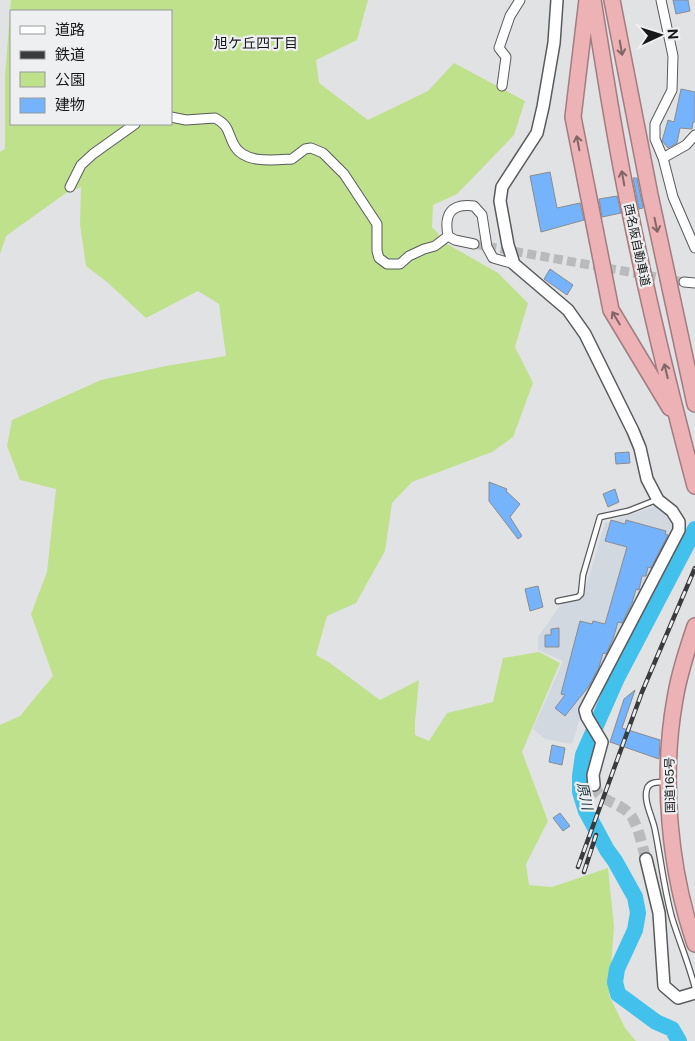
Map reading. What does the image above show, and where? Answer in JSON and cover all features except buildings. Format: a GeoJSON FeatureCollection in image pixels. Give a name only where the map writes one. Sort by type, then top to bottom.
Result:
{"type":"FeatureCollection","features":[{"type":"Feature","properties":{"kind":"highway"},"geometry":{"type":"LineString","coordinates":[[587,0],[573,117],[611,310],[677,420]]}},
{"type":"Feature","properties":{"kind":"highway","name":"西名阪自動車道"},"geometry":{"type":"LineString","coordinates":[[593,0],[628,202],[677,420],[695,486]]}},
{"type":"Feature","properties":{"kind":"highway","name":"西名阪自動車道"},"geometry":{"type":"LineString","coordinates":[[612,0],[650,195],[695,404]]}},
{"type":"Feature","properties":{"kind":"highway","name":"国道165号"},"geometry":{"type":"LineString","coordinates":[[695,626],[675,699],[670,737],[668,782],[680,887],[695,944]]}},
{"type":"Feature","properties":{"kind":"street"},"geometry":{"type":"LineString","coordinates":[[502,86],[506,57],[499,48],[510,16],[520,0]]}},
{"type":"Feature","properties":{"kind":"street"},"geometry":{"type":"LineString","coordinates":[[514,264],[508,245],[500,201],[502,187],[537,133],[554,43],[557,0]]}},
{"type":"Feature","properties":{"kind":"street"},"geometry":{"type":"LineString","coordinates":[[661,0],[673,56],[672,90],[655,124],[655,139],[663,158],[673,197],[695,248]]}},
{"type":"Feature","properties":{"kind":"street"},"geometry":{"type":"LineString","coordinates":[[172,116],[186,120],[215,118],[228,128],[234,145],[239,152],[253,159],[292,159],[305,148],[311,148],[323,153],[344,174],[377,224],[377,251],[380,258],[388,264],[400,264],[409,256],[435,246],[448,236]]}},
{"type":"Feature","properties":{"kind":"street"},"geometry":{"type":"LineString","coordinates":[[70,187],[80,165],[134,125]]}},
{"type":"Feature","properties":{"kind":"street"},"geometry":{"type":"LineString","coordinates":[[663,158],[686,145],[695,135]]}},
{"type":"Feature","properties":{"kind":"street"},"geometry":{"type":"LineString","coordinates":[[448,236],[446,223],[454,209],[462,205],[474,206],[482,215],[487,246],[493,258],[514,264],[568,310],[585,334],[633,431],[640,448],[648,479],[658,500],[672,511],[679,522],[679,530],[584,710],[602,742],[593,775],[594,785]]}},
{"type":"Feature","properties":{"kind":"street"},"geometry":{"type":"LineString","coordinates":[[448,236],[455,240],[474,244]]}},
{"type":"Feature","properties":{"kind":"street"},"geometry":{"type":"LineString","coordinates":[[684,282],[695,283]]}},
{"type":"Feature","properties":{"kind":"street"},"geometry":{"type":"LineString","coordinates":[[646,858],[659,913],[664,986],[678,998],[695,994]]}},
{"type":"Feature","properties":{"kind":"lane"},"geometry":{"type":"LineString","coordinates":[[558,601],[578,597],[581,594],[583,575],[600,517],[628,512],[658,500]]}},
{"type":"Feature","properties":{"kind":"lane"},"geometry":{"type":"LineString","coordinates":[[668,782],[652,783],[647,788],[646,798],[654,825],[662,877],[672,917],[695,988]]}},
{"type":"Feature","properties":{"kind":"shaded area"},"geometry":{"type":"Polygon","coordinates":[[[656,506],[672,519],[674,528],[584,705],[572,744],[545,739],[533,729],[563,661],[538,650],[538,637],[562,603],[583,597],[605,523],[656,506]]]}},
{"type":"Feature","properties":{"kind":"green space"},"geometry":{"type":"Polygon","coordinates":[[[11,0],[368,0],[357,40],[316,60],[319,83],[368,120],[428,91],[454,63],[525,101],[514,135],[457,194],[433,205],[432,227],[447,244],[498,273],[528,303],[515,347],[533,383],[513,437],[492,452],[412,482],[392,503],[385,551],[356,603],[327,616],[316,655],[330,663],[380,700],[419,680],[415,735],[429,741],[447,713],[493,702],[503,658],[539,652],[560,663],[522,752],[548,821],[526,864],[529,885],[552,887],[608,868],[614,926],[609,995],[625,1028],[636,1041],[0,1041],[0,725],[20,716],[53,676],[31,614],[47,572],[56,489],[20,480],[7,446],[12,420],[101,380],[226,356],[219,304],[198,291],[146,318],[107,282],[86,266],[80,224],[81,187],[66,193],[6,236],[0,254],[0,152],[5,149],[5,76],[10,13],[10,125],[172,125],[172,10],[10,10],[11,0]]]}},
{"type":"Feature","properties":{"kind":"waterway","name":"原川"},"geometry":{"type":"LineString","coordinates":[[679,1041],[672,1029],[656,1022],[618,994],[615,982],[617,969],[635,930],[638,913],[635,897],[586,811],[580,792],[580,776],[583,755],[617,678],[695,529]]}},
{"type":"Feature","properties":{"kind":"tunnel"},"geometry":{"type":"LineString","coordinates":[[474,244],[684,282]]}},
{"type":"Feature","properties":{"kind":"tunnel"},"geometry":{"type":"LineString","coordinates":[[594,785],[601,796],[622,808],[632,817],[646,859]]}},
{"type":"Feature","properties":{"kind":"railway"},"geometry":{"type":"LineString","coordinates":[[578,867],[642,692],[695,568]]}},
{"type":"Feature","properties":{"kind":"railway"},"geometry":{"type":"LineString","coordinates":[[584,872],[596,835]]}},
{"type":"Feature","properties":{"kind":"district","name":"旭ケ丘四丁目"},"geometry":{"type":"Point","coordinates":[256,43]}}]}
